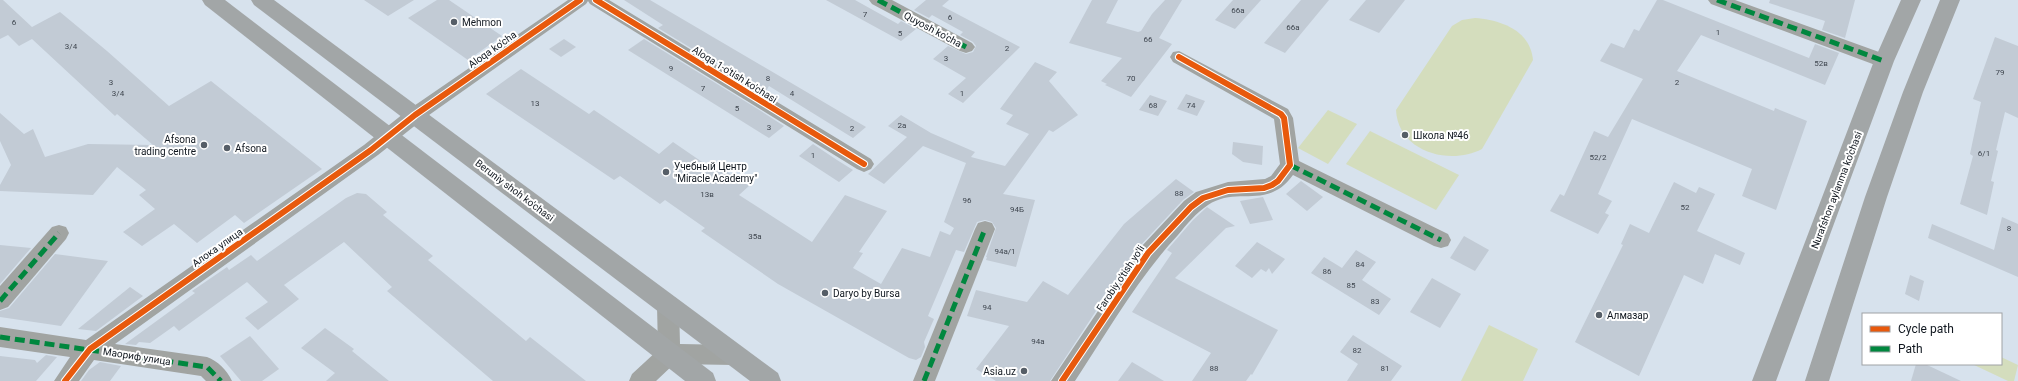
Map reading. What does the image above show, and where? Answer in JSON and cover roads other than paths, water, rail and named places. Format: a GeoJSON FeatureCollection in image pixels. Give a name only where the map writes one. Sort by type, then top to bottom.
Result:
{"type":"FeatureCollection","features":[{"type":"Feature","properties":{"kind":"main road"},"geometry":{"type":"LineString","coordinates":[[212,0],[704,381]]}},
{"type":"Feature","properties":{"kind":"main road","name":"Beruniy shoh ko'chasi"},"geometry":{"type":"LineString","coordinates":[[261,0],[769,381]]}},
{"type":"Feature","properties":{"kind":"main road","name":"Nurafshon aylanma ko'chasi"},"geometry":{"type":"LineString","coordinates":[[1764,381],[1884,61],[1911,0]]}},
{"type":"Feature","properties":{"kind":"main road"},"geometry":{"type":"LineString","coordinates":[[1818,381],[1876,197],[1913,92],[1950,0]]}},
{"type":"Feature","properties":{"kind":"street","name":"Aloqa ko'cha"},"geometry":{"type":"LineString","coordinates":[[388,137],[415,115],[580,0]]}},
{"type":"Feature","properties":{"kind":"street","name":"Aloqa 1-o'tish ko'chasi"},"geometry":{"type":"LineString","coordinates":[[596,0],[864,164]]}},
{"type":"Feature","properties":{"kind":"street","name":"Quyosh ko'cha"},"geometry":{"type":"LineString","coordinates":[[878,0],[966,47]]}},
{"type":"Feature","properties":{"kind":"street"},"geometry":{"type":"LineString","coordinates":[[1717,0],[1884,61]]}},
{"type":"Feature","properties":{"kind":"street"},"geometry":{"type":"LineString","coordinates":[[1179,56],[1281,114],[1284,118],[1290,165],[1441,240]]}},
{"type":"Feature","properties":{"kind":"street","name":"Алока улица"},"geometry":{"type":"LineString","coordinates":[[66,381],[90,349],[388,137]]}},
{"type":"Feature","properties":{"kind":"street","name":"Farobiy o'tish yo'li"},"geometry":{"type":"LineString","coordinates":[[1062,381],[1148,253],[1191,207],[1203,198],[1228,190],[1264,188],[1272,185],[1290,165]]}},
{"type":"Feature","properties":{"kind":"street"},"geometry":{"type":"LineString","coordinates":[[924,381],[985,229]]}},
{"type":"Feature","properties":{"kind":"street"},"geometry":{"type":"LineString","coordinates":[[0,301],[59,233]]}},
{"type":"Feature","properties":{"kind":"street"},"geometry":{"type":"LineString","coordinates":[[668,305],[669,354]]}},
{"type":"Feature","properties":{"kind":"street","name":"Маориф улица"},"geometry":{"type":"LineString","coordinates":[[0,337],[207,367],[221,381]]}},
{"type":"Feature","properties":{"kind":"street"},"geometry":{"type":"LineString","coordinates":[[640,381],[669,354],[734,355]]}},
{"type":"Feature","properties":{"kind":"place","name":"Mehmon"},"geometry":{"type":"Point","coordinates":[454,22]}},
{"type":"Feature","properties":{"kind":"place","name":"Школа №46"},"geometry":{"type":"Point","coordinates":[1405,135]}},
{"type":"Feature","properties":{"kind":"place","name":"Afsona trading centre"},"geometry":{"type":"Point","coordinates":[204,145]}},
{"type":"Feature","properties":{"kind":"place","name":"Afsona"},"geometry":{"type":"Point","coordinates":[227,148]}},
{"type":"Feature","properties":{"kind":"place","name":"Учебный Центр \"Miracle Academy\""},"geometry":{"type":"Point","coordinates":[666,172]}},
{"type":"Feature","properties":{"kind":"place","name":"Daryo by Bursa"},"geometry":{"type":"Point","coordinates":[825,293]}},
{"type":"Feature","properties":{"kind":"place","name":"Алмазар"},"geometry":{"type":"Point","coordinates":[1599,315]}},
{"type":"Feature","properties":{"kind":"place","name":"Asia.uz"},"geometry":{"type":"Point","coordinates":[1024,371]}}]}
